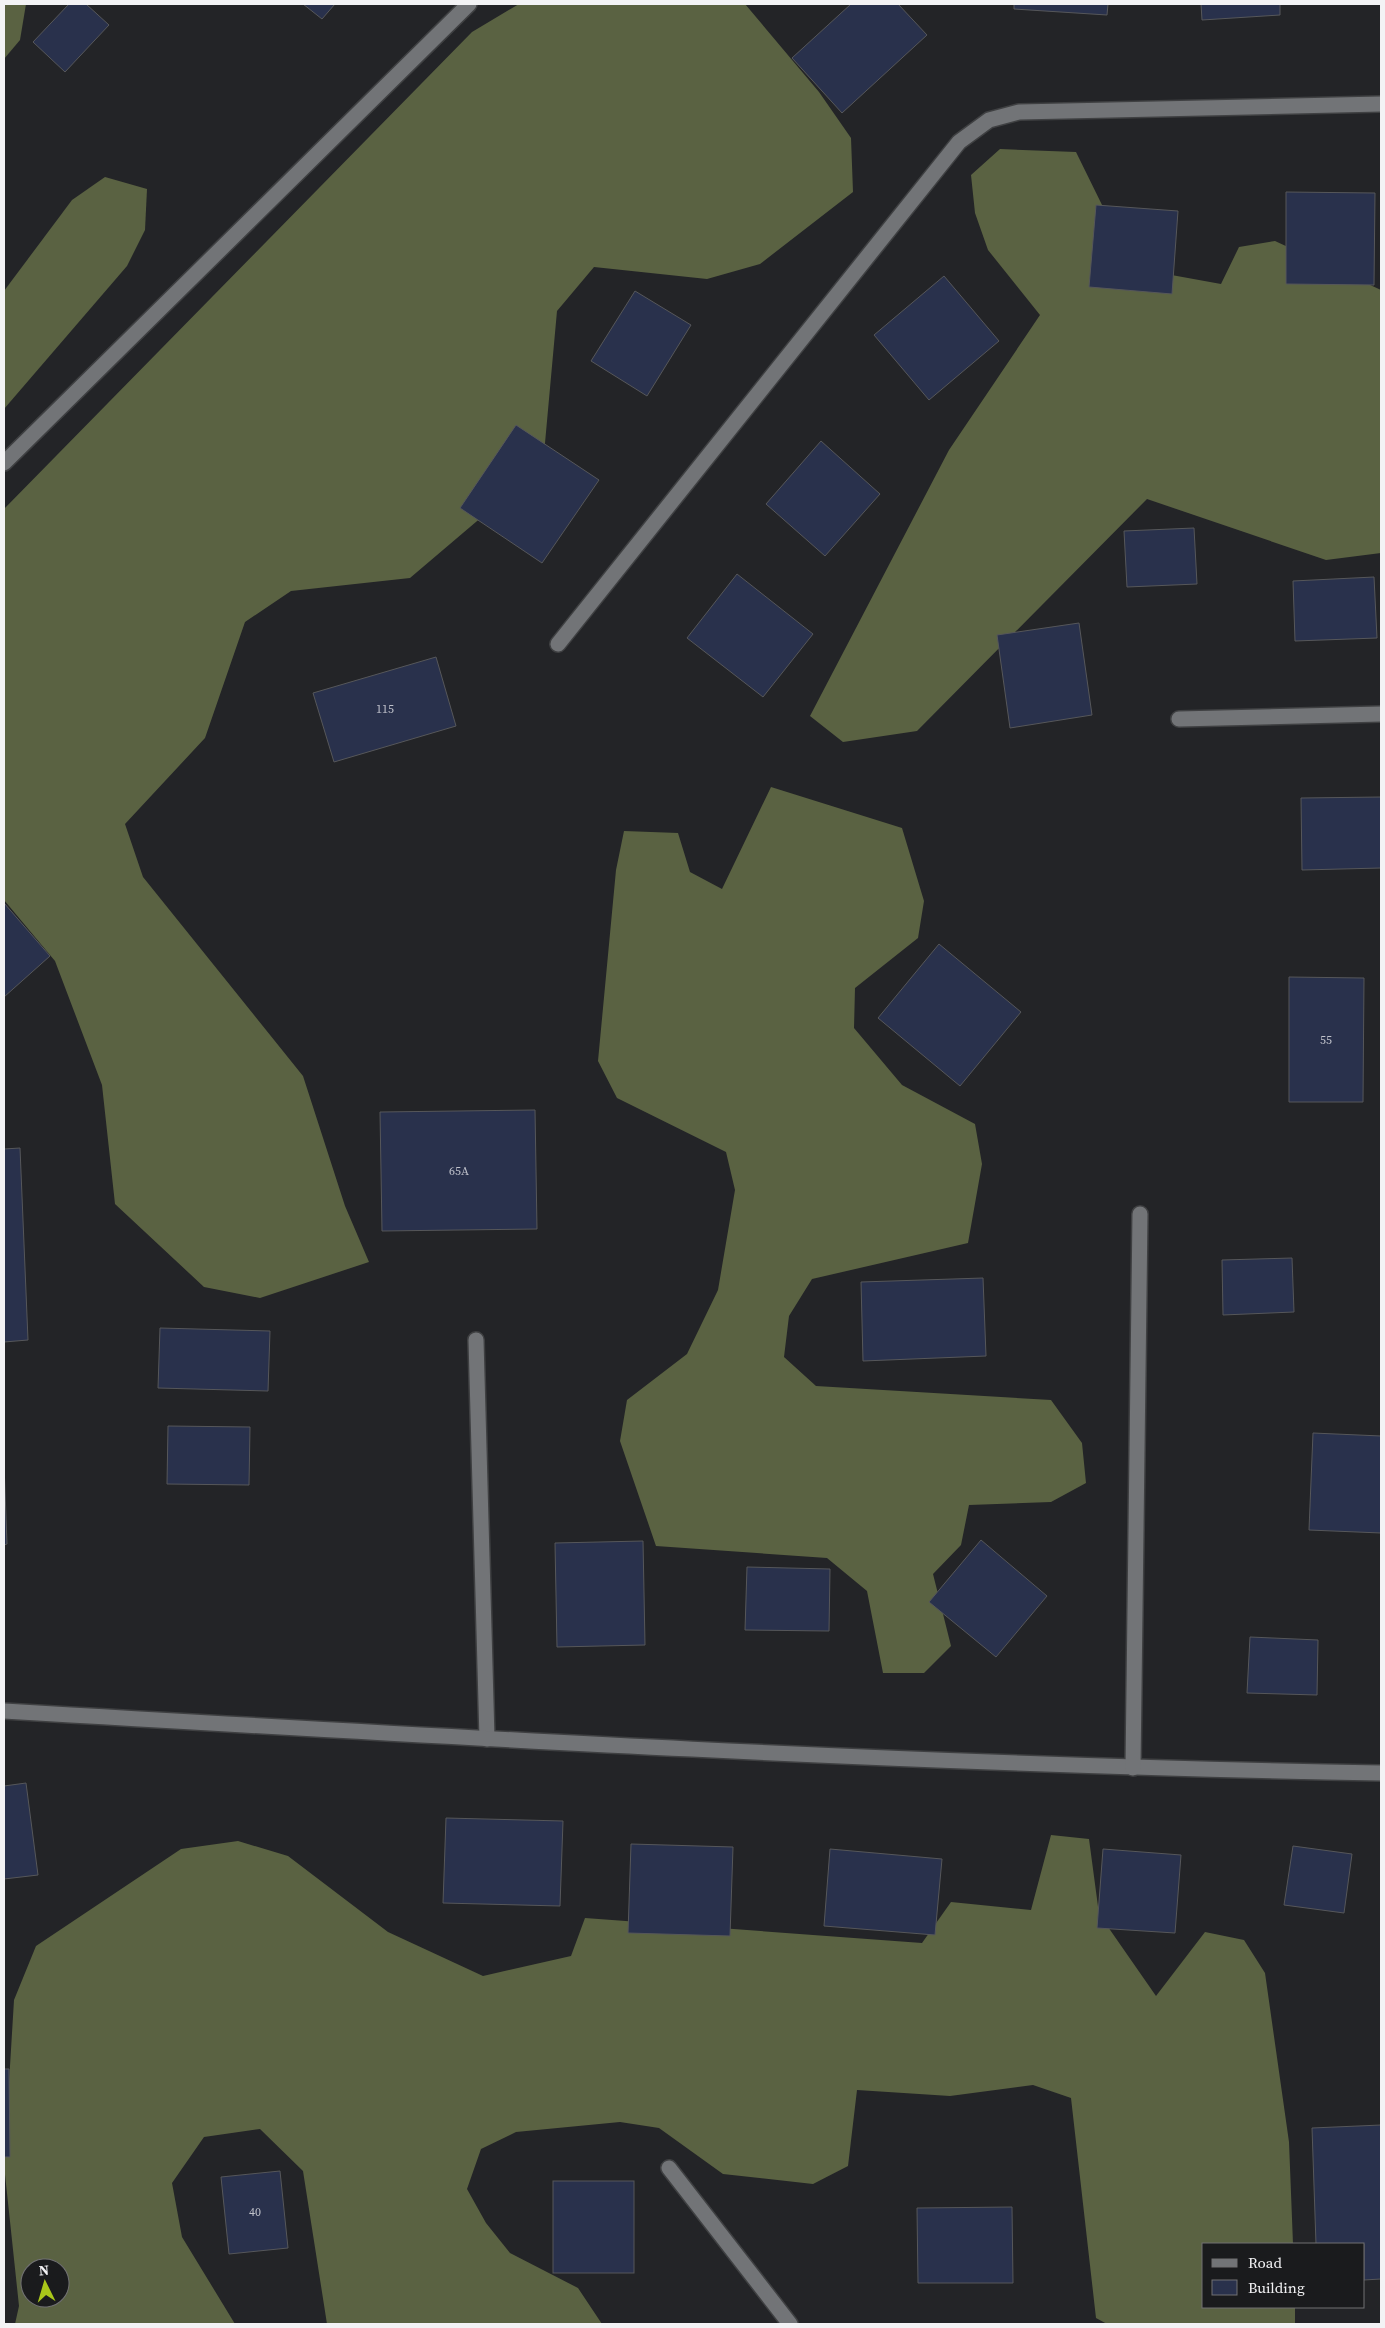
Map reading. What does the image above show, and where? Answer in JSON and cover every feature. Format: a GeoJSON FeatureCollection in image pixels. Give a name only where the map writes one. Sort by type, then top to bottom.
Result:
{"type":"FeatureCollection","features":[{"type":"Feature","properties":{"kind":"street"},"geometry":{"type":"LineString","coordinates":[[4,463],[469,4]]}},
{"type":"Feature","properties":{"kind":"street"},"geometry":{"type":"LineString","coordinates":[[558,644],[959,142],[989,120],[1019,112],[1381,104]]}},
{"type":"Feature","properties":{"kind":"street"},"geometry":{"type":"LineString","coordinates":[[1179,719],[1381,714]]}},
{"type":"Feature","properties":{"kind":"street"},"geometry":{"type":"LineString","coordinates":[[1133,1768],[1140,1214]]}},
{"type":"Feature","properties":{"kind":"street"},"geometry":{"type":"LineString","coordinates":[[476,1340],[487,1739]]}},
{"type":"Feature","properties":{"kind":"street"},"geometry":{"type":"LineString","coordinates":[[4,1711],[487,1739],[1133,1768],[1381,1772]]}},
{"type":"Feature","properties":{"kind":"street"},"geometry":{"type":"LineString","coordinates":[[669,2168],[790,2324]]}},
{"type":"Feature","properties":{"kind":"green space"},"geometry":{"type":"Polygon","coordinates":[[[4,4],[26,4],[20,40],[4,59],[4,4]]]}},
{"type":"Feature","properties":{"kind":"green space"},"geometry":{"type":"Polygon","coordinates":[[[519,4],[745,4],[819,92],[851,138],[853,192],[760,264],[707,279],[594,267],[557,311],[543,465],[410,578],[291,591],[245,622],[205,738],[125,824],[143,877],[303,1076],[345,1206],[369,1262],[260,1298],[204,1287],[115,1204],[102,1085],[55,961],[4,900],[4,509],[472,32],[519,4]]]}},
{"type":"Feature","properties":{"kind":"green space"},"geometry":{"type":"Polygon","coordinates":[[[1000,149],[1076,152],[1133,268],[1221,284],[1239,247],[1275,241],[1381,290],[1381,553],[1326,560],[1147,499],[917,731],[843,742],[810,716],[949,450],[1040,315],[988,250],[975,213],[971,175],[1000,149]]]}},
{"type":"Feature","properties":{"kind":"green space"},"geometry":{"type":"Polygon","coordinates":[[[105,177],[147,189],[145,230],[127,266],[4,409],[4,291],[72,200],[105,177]]]}},
{"type":"Feature","properties":{"kind":"green space"},"geometry":{"type":"Polygon","coordinates":[[[771,787],[902,828],[924,901],[918,938],[855,988],[854,1028],[902,1085],[975,1124],[982,1164],[968,1243],[812,1279],[789,1316],[784,1357],[816,1386],[1051,1400],[1082,1443],[1086,1483],[1051,1502],[969,1505],[961,1545],[933,1574],[951,1646],[924,1673],[883,1673],[867,1591],[827,1558],[656,1546],[620,1441],[627,1400],[687,1354],[718,1290],[735,1190],[726,1152],[617,1098],[598,1061],[616,870],[624,831],[678,833],[690,872],[722,889],[771,787]]]}},
{"type":"Feature","properties":{"kind":"green space"},"geometry":{"type":"Polygon","coordinates":[[[1051,1835],[1089,1839],[1099,1914],[1156,1996],[1205,1932],[1244,1940],[1265,1973],[1289,2142],[1293,2243],[1202,2243],[1202,2308],[1295,2308],[1295,2324],[1107,2324],[1096,2318],[1071,2098],[1033,2085],[950,2096],[857,2090],[848,2166],[813,2184],[723,2174],[659,2128],[620,2122],[516,2132],[481,2149],[467,2189],[486,2223],[510,2253],[578,2288],[602,2324],[327,2324],[303,2171],[260,2129],[204,2137],[172,2183],[182,2237],[235,2324],[15,2324],[19,2306],[4,2165],[14,2000],[36,1946],[181,1849],[238,1841],[288,1856],[388,1932],[483,1976],[571,1956],[585,1918],[922,1943],[951,1902],[1031,1910],[1051,1835]]]}},
{"type":"Feature","properties":{"kind":"building"},"geometry":{"type":"Polygon","coordinates":[[[69,4],[86,4],[109,25],[65,72],[33,42],[69,4]]]}},
{"type":"Feature","properties":{"kind":"building"},"geometry":{"type":"Polygon","coordinates":[[[303,4],[335,4],[322,19],[303,4]]]}},
{"type":"Feature","properties":{"kind":"building"},"geometry":{"type":"Polygon","coordinates":[[[851,4],[898,4],[927,35],[842,113],[792,58],[851,4]]]}},
{"type":"Feature","properties":{"kind":"building"},"geometry":{"type":"Polygon","coordinates":[[[1014,4],[1108,4],[1107,15],[1014,9],[1014,4]]]}},
{"type":"Feature","properties":{"kind":"building"},"geometry":{"type":"Polygon","coordinates":[[[1201,4],[1280,4],[1280,15],[1202,20],[1201,4]]]}},
{"type":"Feature","properties":{"kind":"building"},"geometry":{"type":"Polygon","coordinates":[[[1286,192],[1375,193],[1374,285],[1286,284],[1286,192]]]}},
{"type":"Feature","properties":{"kind":"building"},"geometry":{"type":"Polygon","coordinates":[[[1096,205],[1178,211],[1172,294],[1089,287],[1096,205]]]}},
{"type":"Feature","properties":{"kind":"building"},"geometry":{"type":"Polygon","coordinates":[[[944,276],[999,341],[929,400],[874,335],[944,276]]]}},
{"type":"Feature","properties":{"kind":"building"},"geometry":{"type":"Polygon","coordinates":[[[635,291],[691,325],[647,396],[591,361],[635,291]]]}},
{"type":"Feature","properties":{"kind":"building"},"geometry":{"type":"Polygon","coordinates":[[[516,425],[599,480],[542,563],[460,508],[516,425]]]}},
{"type":"Feature","properties":{"kind":"building"},"geometry":{"type":"Polygon","coordinates":[[[821,441],[880,494],[825,556],[766,504],[821,441]]]}},
{"type":"Feature","properties":{"kind":"building"},"geometry":{"type":"Polygon","coordinates":[[[1194,528],[1197,584],[1127,587],[1124,531],[1194,528]]]}},
{"type":"Feature","properties":{"kind":"building"},"geometry":{"type":"Polygon","coordinates":[[[737,574],[813,634],[763,697],[687,638],[737,574]]]}},
{"type":"Feature","properties":{"kind":"building"},"geometry":{"type":"Polygon","coordinates":[[[1374,577],[1377,638],[1295,641],[1293,581],[1374,577]]]}},
{"type":"Feature","properties":{"kind":"building"},"geometry":{"type":"Polygon","coordinates":[[[1079,623],[1092,715],[1010,728],[997,635],[1079,623]]]}},
{"type":"Feature","properties":{"kind":"building"},"geometry":{"type":"Polygon","coordinates":[[[436,657],[456,726],[334,762],[313,693],[436,657]]]}},
{"type":"Feature","properties":{"kind":"building"},"geometry":{"type":"Polygon","coordinates":[[[1381,797],[1381,868],[1302,870],[1301,798],[1381,797]]]}},
{"type":"Feature","properties":{"kind":"building"},"geometry":{"type":"Polygon","coordinates":[[[4,903],[50,956],[4,997],[4,903]]]}},
{"type":"Feature","properties":{"kind":"building"},"geometry":{"type":"Polygon","coordinates":[[[939,944],[1021,1012],[960,1086],[878,1018],[939,944]]]}},
{"type":"Feature","properties":{"kind":"building"},"geometry":{"type":"Polygon","coordinates":[[[1289,977],[1364,978],[1363,1102],[1289,1102],[1289,977]]]}},
{"type":"Feature","properties":{"kind":"building"},"geometry":{"type":"Polygon","coordinates":[[[535,1110],[537,1229],[382,1231],[380,1112],[535,1110]]]}},
{"type":"Feature","properties":{"kind":"building"},"geometry":{"type":"Polygon","coordinates":[[[20,1148],[28,1340],[4,1342],[4,1149],[20,1148]]]}},
{"type":"Feature","properties":{"kind":"building"},"geometry":{"type":"Polygon","coordinates":[[[1292,1258],[1294,1312],[1223,1315],[1222,1260],[1292,1258]]]}},
{"type":"Feature","properties":{"kind":"building"},"geometry":{"type":"Polygon","coordinates":[[[983,1278],[986,1356],[863,1361],[861,1282],[983,1278]]]}},
{"type":"Feature","properties":{"kind":"building"},"geometry":{"type":"Polygon","coordinates":[[[160,1328],[270,1331],[268,1391],[158,1388],[160,1328]]]}},
{"type":"Feature","properties":{"kind":"building"},"geometry":{"type":"Polygon","coordinates":[[[168,1426],[250,1427],[249,1485],[167,1484],[168,1426]]]}},
{"type":"Feature","properties":{"kind":"building"},"geometry":{"type":"Polygon","coordinates":[[[1313,1433],[1381,1436],[1381,1533],[1309,1530],[1313,1433]]]}},
{"type":"Feature","properties":{"kind":"building"},"geometry":{"type":"Polygon","coordinates":[[[4,1464],[7,1544],[4,1545],[4,1464]]]}},
{"type":"Feature","properties":{"kind":"building"},"geometry":{"type":"Polygon","coordinates":[[[981,1540],[1047,1596],[996,1657],[929,1602],[981,1540]]]}},
{"type":"Feature","properties":{"kind":"building"},"geometry":{"type":"Polygon","coordinates":[[[643,1541],[645,1645],[557,1647],[555,1543],[643,1541]]]}},
{"type":"Feature","properties":{"kind":"building"},"geometry":{"type":"Polygon","coordinates":[[[747,1567],[830,1569],[829,1631],[745,1630],[747,1567]]]}},
{"type":"Feature","properties":{"kind":"building"},"geometry":{"type":"Polygon","coordinates":[[[1250,1637],[1318,1640],[1317,1695],[1247,1693],[1250,1637]]]}},
{"type":"Feature","properties":{"kind":"building"},"geometry":{"type":"Polygon","coordinates":[[[26,1783],[38,1875],[4,1879],[4,1786],[26,1783]]]}},
{"type":"Feature","properties":{"kind":"building"},"geometry":{"type":"Polygon","coordinates":[[[446,1818],[563,1821],[560,1906],[443,1903],[446,1818]]]}},
{"type":"Feature","properties":{"kind":"building"},"geometry":{"type":"Polygon","coordinates":[[[631,1844],[733,1847],[730,1936],[628,1933],[631,1844]]]}},
{"type":"Feature","properties":{"kind":"building"},"geometry":{"type":"Polygon","coordinates":[[[1293,1846],[1352,1854],[1344,1913],[1284,1905],[1293,1846]]]}},
{"type":"Feature","properties":{"kind":"building"},"geometry":{"type":"Polygon","coordinates":[[[830,1849],[942,1859],[935,1935],[824,1926],[830,1849]]]}},
{"type":"Feature","properties":{"kind":"building"},"geometry":{"type":"Polygon","coordinates":[[[1103,1849],[1181,1855],[1175,1933],[1097,1928],[1103,1849]]]}},
{"type":"Feature","properties":{"kind":"building"},"geometry":{"type":"Polygon","coordinates":[[[4,2069],[9,2069],[10,2157],[4,2157],[4,2069]]]}},
{"type":"Feature","properties":{"kind":"building"},"geometry":{"type":"Polygon","coordinates":[[[1381,2125],[1381,2279],[1365,2280],[1365,2243],[1316,2243],[1312,2128],[1381,2125]]]}},
{"type":"Feature","properties":{"kind":"building"},"geometry":{"type":"Polygon","coordinates":[[[280,2171],[288,2248],[229,2254],[221,2177],[280,2171]]]}},
{"type":"Feature","properties":{"kind":"building"},"geometry":{"type":"Polygon","coordinates":[[[553,2181],[634,2181],[634,2273],[553,2273],[553,2181]]]}},
{"type":"Feature","properties":{"kind":"building"},"geometry":{"type":"Polygon","coordinates":[[[1012,2207],[1013,2283],[918,2283],[917,2208],[1012,2207]]]}}]}
